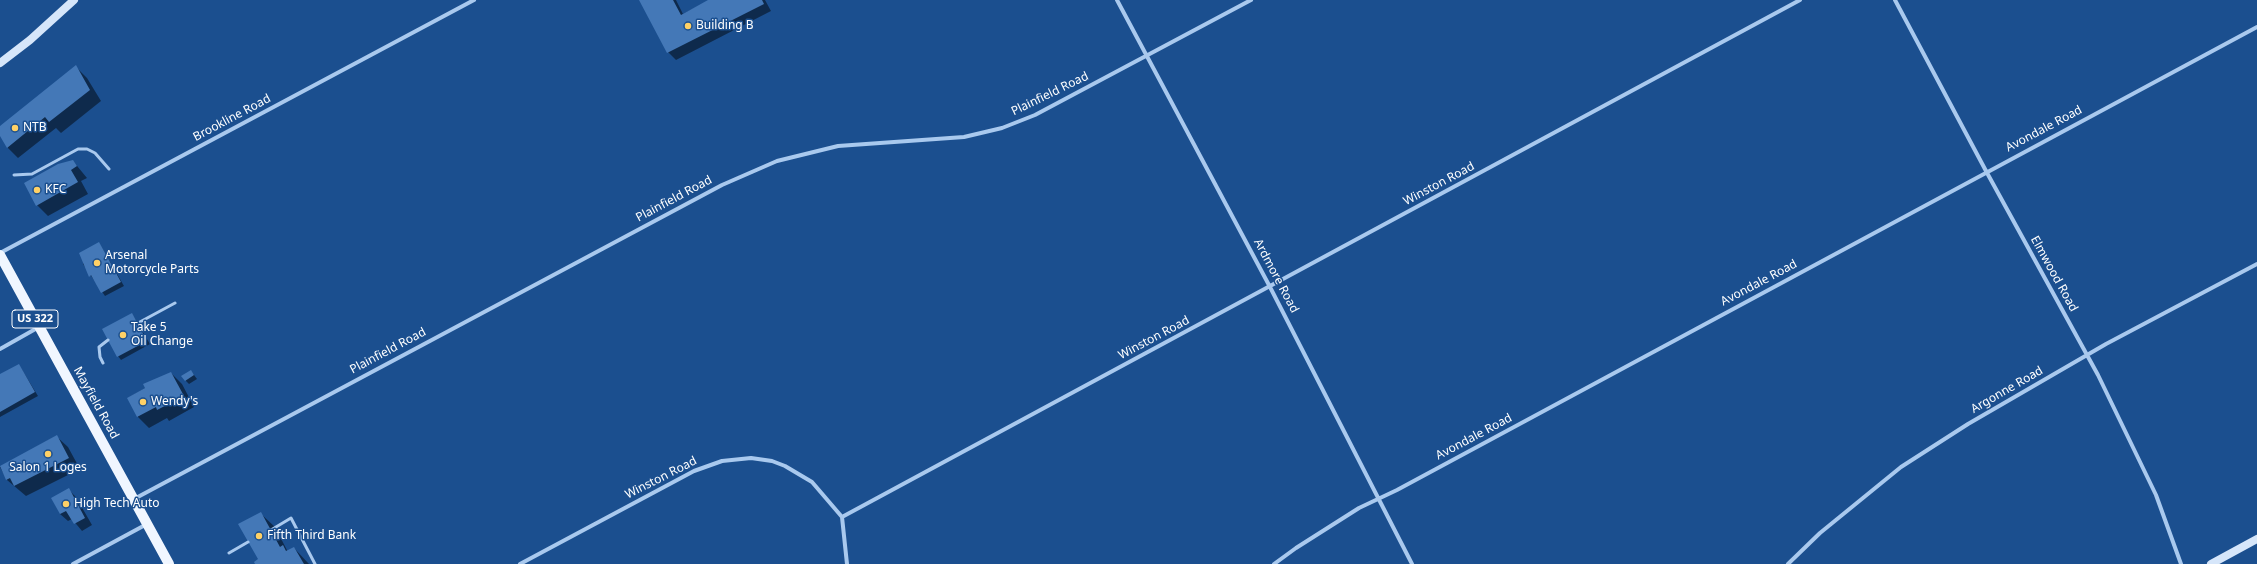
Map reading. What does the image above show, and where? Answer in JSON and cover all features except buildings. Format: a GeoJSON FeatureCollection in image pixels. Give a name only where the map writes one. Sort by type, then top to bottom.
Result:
{"type":"FeatureCollection","features":[{"type":"Feature","properties":{"kind":"main road"},"geometry":{"type":"LineString","coordinates":[[0,63],[36,35],[74,0]]}},
{"type":"Feature","properties":{"kind":"main road","name":"Mayfield Road"},"geometry":{"type":"LineString","coordinates":[[0,254],[169,564]]}},
{"type":"Feature","properties":{"kind":"main road"},"geometry":{"type":"LineString","coordinates":[[2211,564],[2257,539]]}},
{"type":"Feature","properties":{"kind":"street","name":"Brookline Road"},"geometry":{"type":"LineString","coordinates":[[0,254],[474,0]]}},
{"type":"Feature","properties":{"kind":"street","name":"Ardmore Road"},"geometry":{"type":"LineString","coordinates":[[1117,0],[1270,287],[1412,564]]}},
{"type":"Feature","properties":{"kind":"street","name":"Plainfield Road"},"geometry":{"type":"LineString","coordinates":[[134,499],[716,188],[777,161],[838,146],[964,137],[1002,128],[1035,115],[1251,0]]}},
{"type":"Feature","properties":{"kind":"street","name":"Winston Road"},"geometry":{"type":"LineString","coordinates":[[520,564],[694,471],[730,460],[751,458],[772,461],[785,466],[812,482],[842,517],[1800,0]]}},
{"type":"Feature","properties":{"kind":"street","name":"Elmwood Road"},"geometry":{"type":"LineString","coordinates":[[1895,0],[1986,171],[2088,355],[2146,474],[2181,564]]}},
{"type":"Feature","properties":{"kind":"street","name":"Avondale Road"},"geometry":{"type":"LineString","coordinates":[[1274,564],[1336,522],[1986,171],[2257,27]]}},
{"type":"Feature","properties":{"kind":"street","name":"Argonne Road"},"geometry":{"type":"LineString","coordinates":[[1788,564],[1820,532],[1901,467],[1968,424],[2088,355],[2257,264]]}},
{"type":"Feature","properties":{"kind":"street"},"geometry":{"type":"LineString","coordinates":[[0,349],[40,327]]}},
{"type":"Feature","properties":{"kind":"street"},"geometry":{"type":"LineString","coordinates":[[842,517],[847,564]]}},
{"type":"Feature","properties":{"kind":"street"},"geometry":{"type":"LineString","coordinates":[[73,564],[147,524]]}},
{"type":"Feature","properties":{"kind":"lane"},"geometry":{"type":"LineString","coordinates":[[14,175],[32,174],[74,151],[82,149],[95,153],[109,169]]}},
{"type":"Feature","properties":{"kind":"lane"},"geometry":{"type":"LineString","coordinates":[[138,323],[175,303]]}},
{"type":"Feature","properties":{"kind":"lane"},"geometry":{"type":"LineString","coordinates":[[103,363],[100,357],[99,347],[108,340]]}},
{"type":"Feature","properties":{"kind":"lane"},"geometry":{"type":"LineString","coordinates":[[271,530],[291,518],[316,564]]}},
{"type":"Feature","properties":{"kind":"lane"},"geometry":{"type":"LineString","coordinates":[[229,553],[248,542]]}},
{"type":"Feature","properties":{"kind":"place","name":"Building B"},"geometry":{"type":"Point","coordinates":[688,26]}},
{"type":"Feature","properties":{"kind":"place","name":"NTB"},"geometry":{"type":"Point","coordinates":[15,128]}},
{"type":"Feature","properties":{"kind":"place","name":"KFC"},"geometry":{"type":"Point","coordinates":[37,190]}},
{"type":"Feature","properties":{"kind":"place","name":"Arsenal Motorcycle Parts"},"geometry":{"type":"Point","coordinates":[97,263]}},
{"type":"Feature","properties":{"kind":"place","name":"Take 5 Oil Change"},"geometry":{"type":"Point","coordinates":[123,335]}},
{"type":"Feature","properties":{"kind":"place","name":"Wendy's"},"geometry":{"type":"Point","coordinates":[143,402]}},
{"type":"Feature","properties":{"kind":"place","name":"Salon 1 Loges"},"geometry":{"type":"Point","coordinates":[48,454]}},
{"type":"Feature","properties":{"kind":"place","name":"High Tech Auto"},"geometry":{"type":"Point","coordinates":[66,504]}},
{"type":"Feature","properties":{"kind":"place","name":"Fifth Third Bank"},"geometry":{"type":"Point","coordinates":[259,536]}}]}
